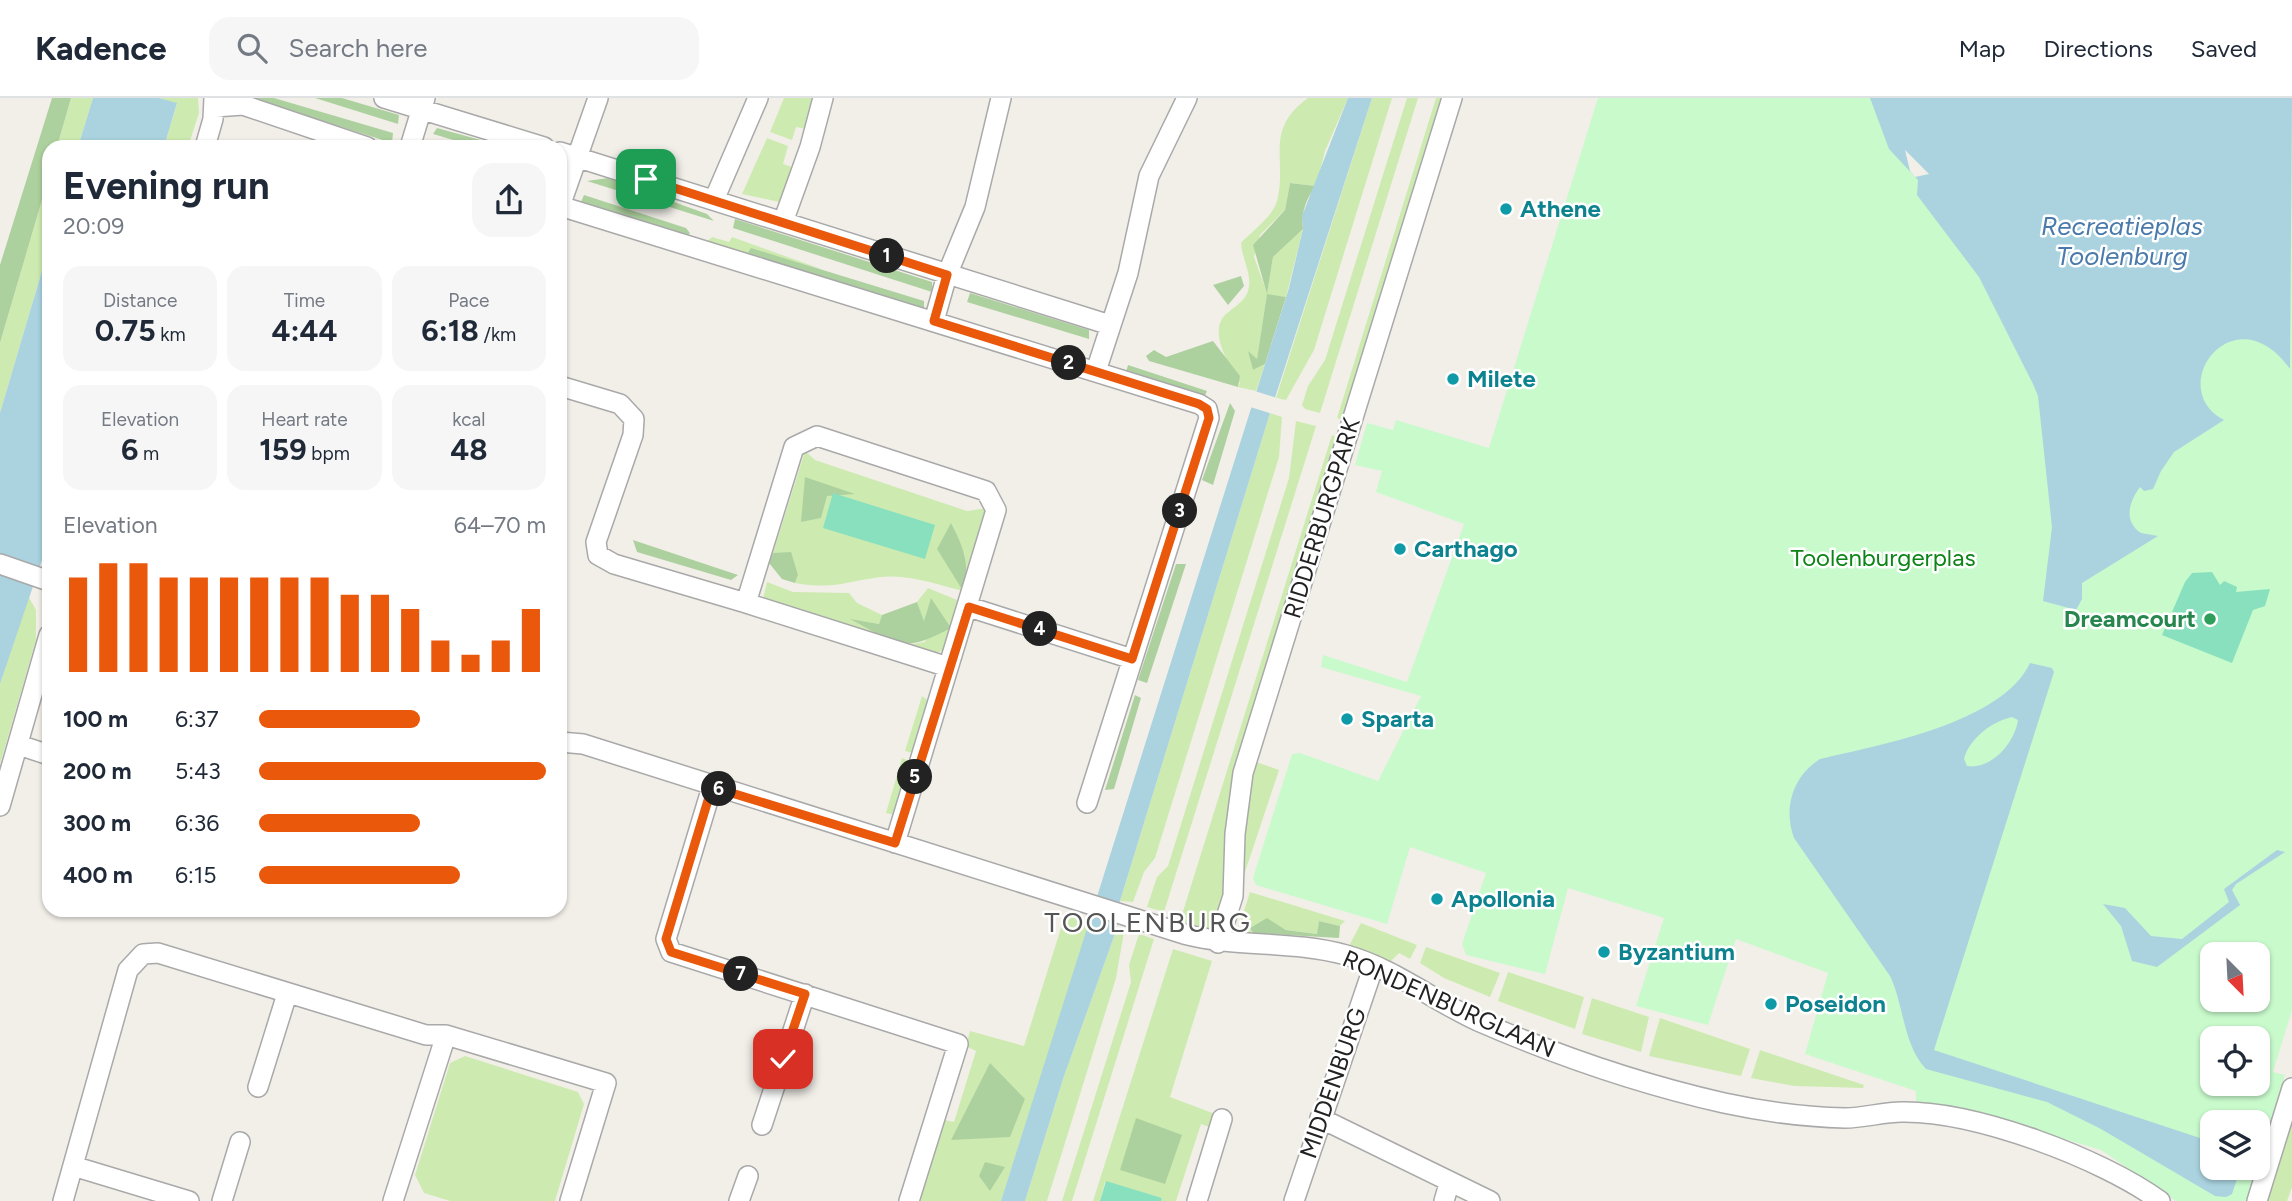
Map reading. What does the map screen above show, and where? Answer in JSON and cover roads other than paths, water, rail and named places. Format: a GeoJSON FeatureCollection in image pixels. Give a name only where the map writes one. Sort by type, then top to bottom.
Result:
{"type":"FeatureCollection","features":[{"type":"Feature","properties":{"kind":"street"},"geometry":{"type":"LineString","coordinates":[[384,98],[424,104],[524,140]]}},
{"type":"Feature","properties":{"kind":"street"},"geometry":{"type":"LineString","coordinates":[[597,98],[569,155],[1110,325]]}},
{"type":"Feature","properties":{"kind":"street"},"geometry":{"type":"LineString","coordinates":[[714,200],[758,98]]}},
{"type":"Feature","properties":{"kind":"street"},"geometry":{"type":"LineString","coordinates":[[783,222],[810,147],[823,98]]}},
{"type":"Feature","properties":{"kind":"street"},"geometry":{"type":"LineString","coordinates":[[934,321],[947,275],[975,206],[1001,98]]}},
{"type":"Feature","properties":{"kind":"street"},"geometry":{"type":"LineString","coordinates":[[1096,372],[1128,273],[1149,176],[1187,98]]}},
{"type":"Feature","properties":{"kind":"street","name":"RIDDERBURGPARK"},"geometry":{"type":"LineString","coordinates":[[1218,943],[1233,896],[1235,834],[1242,773],[1452,98]]}},
{"type":"Feature","properties":{"kind":"street"},"geometry":{"type":"LineString","coordinates":[[207,140],[215,102],[243,105],[346,140]]}},
{"type":"Feature","properties":{"kind":"street"},"geometry":{"type":"LineString","coordinates":[[412,140],[424,104]]}},
{"type":"Feature","properties":{"kind":"street"},"geometry":{"type":"LineString","coordinates":[[567,208],[1199,404],[1207,409],[1209,418],[1087,803]]}},
{"type":"Feature","properties":{"kind":"street"},"geometry":{"type":"LineString","coordinates":[[567,388],[620,404],[634,419],[633,435],[596,542],[598,555],[614,564],[948,667]]}},
{"type":"Feature","properties":{"kind":"street"},"geometry":{"type":"LineString","coordinates":[[747,603],[794,447],[817,436],[986,491],[996,510],[969,607],[895,843]]}},
{"type":"Feature","properties":{"kind":"street"},"geometry":{"type":"LineString","coordinates":[[0,564],[42,579]]}},
{"type":"Feature","properties":{"kind":"street"},"geometry":{"type":"LineString","coordinates":[[969,607],[1132,659]]}},
{"type":"Feature","properties":{"kind":"street"},"geometry":{"type":"LineString","coordinates":[[0,806],[42,661]]}},
{"type":"Feature","properties":{"kind":"street","name":"RONDENBURGLAAN"},"geometry":{"type":"LineString","coordinates":[[567,743],[583,744],[712,787],[1218,943],[1293,944],[1347,955],[1374,965],[1476,1020],[1569,1058],[1725,1103],[1845,1118],[1903,1112],[1943,1115],[2016,1134],[2092,1163],[2160,1201]]}},
{"type":"Feature","properties":{"kind":"street"},"geometry":{"type":"LineString","coordinates":[[19,746],[42,753]]}},
{"type":"Feature","properties":{"kind":"street"},"geometry":{"type":"LineString","coordinates":[[712,787],[666,939],[671,952],[958,1044],[909,1201]]}},
{"type":"Feature","properties":{"kind":"street"},"geometry":{"type":"LineString","coordinates":[[63,1201],[128,970],[143,954],[158,953],[426,1035],[446,1035],[606,1083],[570,1201]]}},
{"type":"Feature","properties":{"kind":"street","name":"MIDDENBURG"},"geometry":{"type":"LineString","coordinates":[[1294,1201],[1374,965]]}},
{"type":"Feature","properties":{"kind":"street"},"geometry":{"type":"LineString","coordinates":[[258,1087],[287,994]]}},
{"type":"Feature","properties":{"kind":"street"},"geometry":{"type":"LineString","coordinates":[[762,1125],[805,994]]}},
{"type":"Feature","properties":{"kind":"street"},"geometry":{"type":"LineString","coordinates":[[398,1200],[446,1035]]}},
{"type":"Feature","properties":{"kind":"street"},"geometry":{"type":"LineString","coordinates":[[2257,1201],[2292,1088]]}},
{"type":"Feature","properties":{"kind":"street"},"geometry":{"type":"LineString","coordinates":[[1320,1118],[1447,1192],[1490,1201]]}},
{"type":"Feature","properties":{"kind":"street"},"geometry":{"type":"LineString","coordinates":[[1197,1201],[1222,1119]]}},
{"type":"Feature","properties":{"kind":"street"},"geometry":{"type":"LineString","coordinates":[[222,1201],[240,1142]]}},
{"type":"Feature","properties":{"kind":"street"},"geometry":{"type":"LineString","coordinates":[[73,1166],[189,1201]]}},
{"type":"Feature","properties":{"kind":"street"},"geometry":{"type":"LineString","coordinates":[[739,1201],[748,1176]]}},
{"type":"Feature","properties":{"kind":"water"},"geometry":{"type":"Polygon","coordinates":[[[93,98],[159,98],[177,103],[166,140],[80,140],[93,98]]]}},
{"type":"Feature","properties":{"kind":"water"},"geometry":{"type":"Polygon","coordinates":[[[1348,98],[1372,98],[1270,413],[1120,901],[1117,928],[1063,1079],[1025,1201],[1001,1201],[1289,288],[1303,229],[1302,216],[1348,98]]]}},
{"type":"Feature","properties":{"kind":"water","name":"Recreatieplas Toolenburg"},"geometry":{"type":"Polygon","coordinates":[[[1870,98],[2292,98],[2290,369],[2269,347],[2247,340],[2228,342],[2213,353],[2203,369],[2201,388],[2207,405],[2224,420],[2174,452],[2153,489],[2144,491],[2140,487],[2131,505],[2132,523],[2141,533],[2158,536],[2082,583],[2082,599],[2076,610],[2043,601],[2052,527],[2038,396],[1979,277],[1917,195],[1918,180],[1889,149],[1870,98]]]}},
{"type":"Feature","properties":{"kind":"water"},"geometry":{"type":"Polygon","coordinates":[[[42,271],[42,560],[0,684],[0,413],[42,271]]]}},
{"type":"Feature","properties":{"kind":"water"},"geometry":{"type":"Polygon","coordinates":[[[2030,663],[2052,668],[2054,672],[1934,1050],[2200,1138],[2200,1180],[2237,1180],[2232,1194],[2226,1197],[2215,1196],[2101,1129],[2047,1102],[1926,1069],[1908,1037],[1890,976],[1794,838],[1790,815],[1793,794],[1803,774],[1820,759],[1874,747],[1937,728],[1994,701],[2015,684],[2030,663]],[[2012,717],[1982,732],[1967,752],[1964,759],[1967,766],[1985,764],[2001,753],[2018,720],[2012,717]]]}},
{"type":"Feature","properties":{"kind":"water"},"geometry":{"type":"Polygon","coordinates":[[[2277,850],[2285,852],[2236,884],[2232,890],[2240,905],[2157,967],[2132,961],[2121,926],[2103,904],[2125,908],[2151,936],[2182,939],[2229,902],[2224,889],[2277,850]]]}},
{"type":"Feature","properties":{"kind":"place","name":"Athene"},"geometry":{"type":"Point","coordinates":[1506,209]}},
{"type":"Feature","properties":{"kind":"place","name":"Milete"},"geometry":{"type":"Point","coordinates":[1453,379]}},
{"type":"Feature","properties":{"kind":"place","name":"Carthago"},"geometry":{"type":"Point","coordinates":[1400,549]}},
{"type":"Feature","properties":{"kind":"place","name":"Dreamcourt"},"geometry":{"type":"Point","coordinates":[2210,619]}},
{"type":"Feature","properties":{"kind":"place","name":"Sparta"},"geometry":{"type":"Point","coordinates":[1347,719]}},
{"type":"Feature","properties":{"kind":"place","name":"Apollonia"},"geometry":{"type":"Point","coordinates":[1437,899]}},
{"type":"Feature","properties":{"kind":"place","name":"Byzantium"},"geometry":{"type":"Point","coordinates":[1604,952]}},
{"type":"Feature","properties":{"kind":"place","name":"Poseidon"},"geometry":{"type":"Point","coordinates":[1771,1004]}},
{"type":"Feature","properties":{"kind":"district","name":"TOOLENBURG"},"geometry":{"type":"Point","coordinates":[1148,922]}},
{"type":"Feature","properties":{"kind":"park label","name":"Toolenburgerplas"},"geometry":{"type":"Point","coordinates":[1883,558]}}]}
